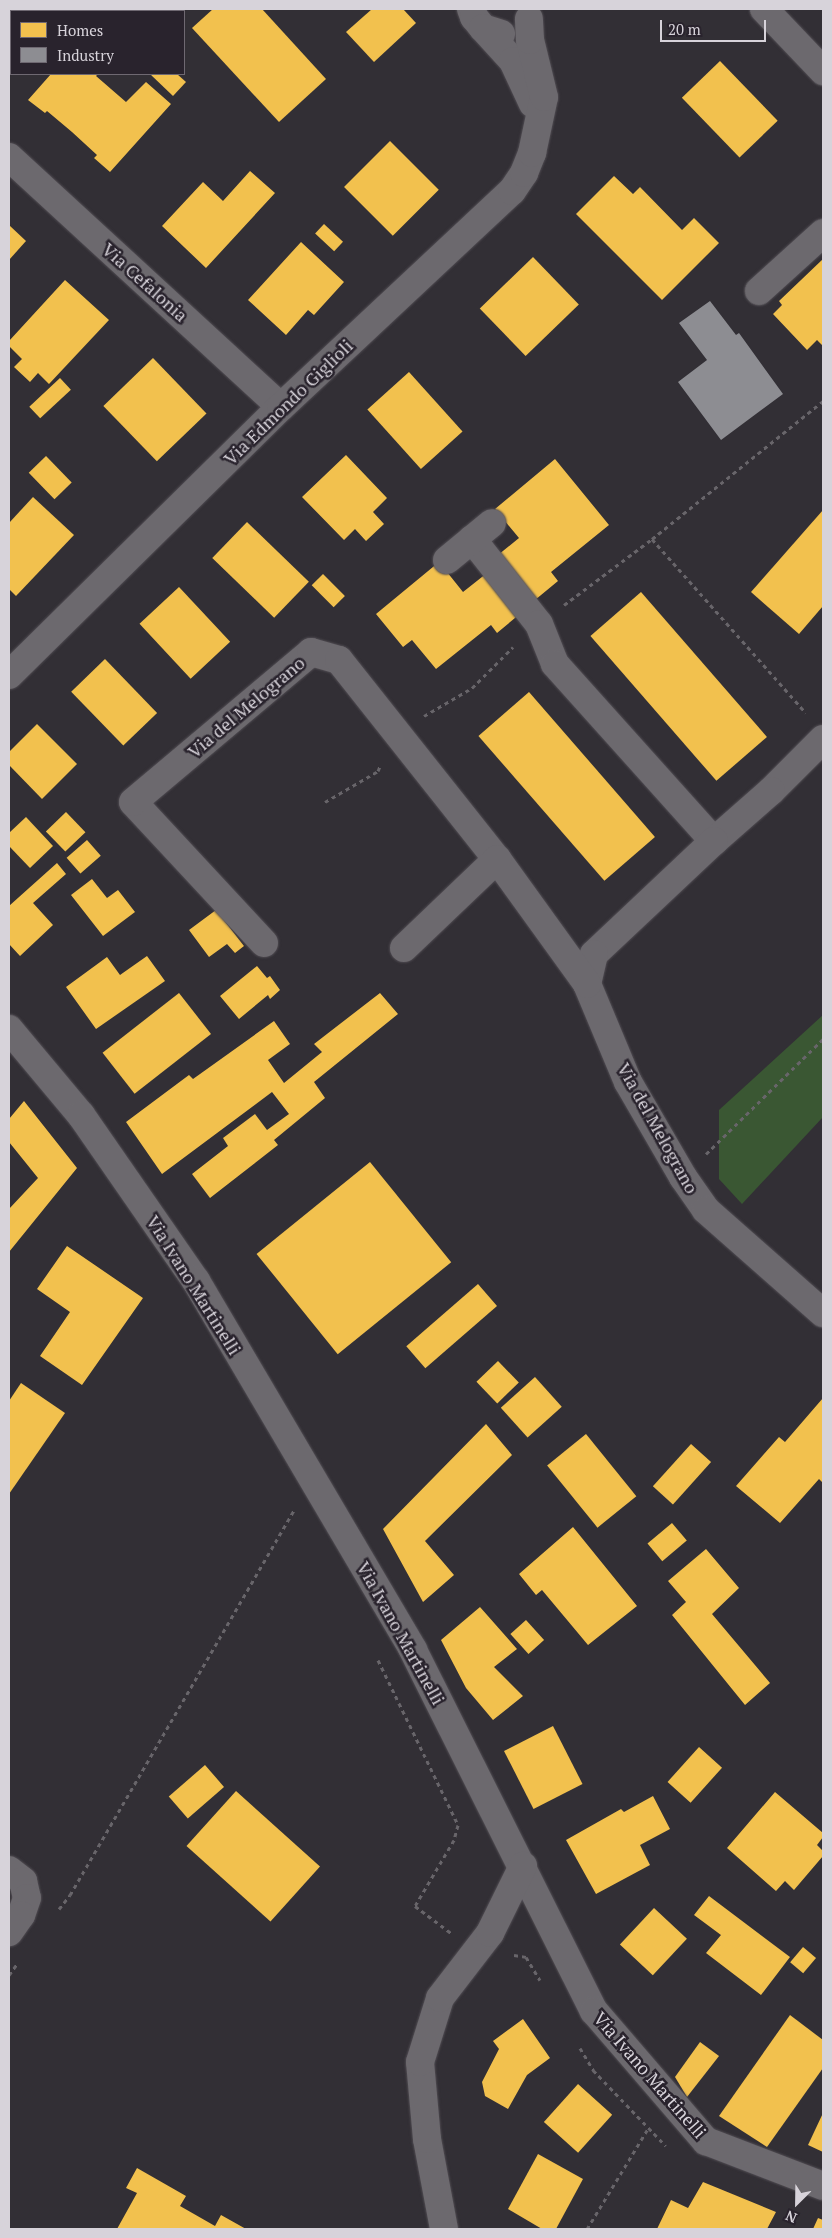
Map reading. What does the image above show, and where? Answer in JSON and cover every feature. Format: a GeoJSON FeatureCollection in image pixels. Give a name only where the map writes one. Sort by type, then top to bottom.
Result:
{"type":"FeatureCollection","features":[{"type":"Feature","properties":{"kind":"street"},"geometry":{"type":"LineString","coordinates":[[764,9],[823,71]]}},
{"type":"Feature","properties":{"kind":"street"},"geometry":{"type":"LineString","coordinates":[[478,19],[494,33],[508,33],[519,29],[531,14]]}},
{"type":"Feature","properties":{"kind":"street","name":"Via Edmondo Giglioli"},"geometry":{"type":"LineString","coordinates":[[10,672],[281,407],[512,192],[524,173],[532,153],[544,97],[530,40],[531,14]]}},
{"type":"Feature","properties":{"kind":"street"},"geometry":{"type":"LineString","coordinates":[[478,19],[513,61],[539,114]]}},
{"type":"Feature","properties":{"kind":"street","name":"Via Cefalonia"},"geometry":{"type":"LineString","coordinates":[[9,157],[281,407]]}},
{"type":"Feature","properties":{"kind":"street"},"geometry":{"type":"LineString","coordinates":[[759,291],[823,233]]}},
{"type":"Feature","properties":{"kind":"street"},"geometry":{"type":"LineString","coordinates":[[447,560],[482,531],[539,624],[554,664],[714,841]]}},
{"type":"Feature","properties":{"kind":"street","name":"Via del Melograno"},"geometry":{"type":"LineString","coordinates":[[264,943],[133,802],[311,652],[339,660],[497,860],[587,984],[628,1082],[683,1178],[706,1210],[823,1313]]}},
{"type":"Feature","properties":{"kind":"street"},"geometry":{"type":"LineString","coordinates":[[587,984],[594,954],[714,841],[771,791],[817,728]]}},
{"type":"Feature","properties":{"kind":"street"},"geometry":{"type":"LineString","coordinates":[[404,948],[497,860]]}},
{"type":"Feature","properties":{"kind":"street","name":"Via Ivano Martinelli"},"geometry":{"type":"LineString","coordinates":[[9,1029],[82,1114],[196,1281],[413,1650],[594,2011],[706,2141],[823,2186]]}},
{"type":"Feature","properties":{"kind":"street"},"geometry":{"type":"LineString","coordinates":[[444,2229],[427,2139],[420,2062],[440,1998],[490,1933],[522,1866]]}},
{"type":"Feature","properties":{"kind":"street"},"geometry":{"type":"LineString","coordinates":[[9,1870],[23,1881],[27,1898],[21,1915],[9,1932]]}},
{"type":"Feature","properties":{"kind":"path"},"geometry":{"type":"LineString","coordinates":[[325,802],[378,771],[396,732],[472,688],[526,634],[652,539],[823,401]]}},
{"type":"Feature","properties":{"kind":"path"},"geometry":{"type":"LineString","coordinates":[[652,539],[817,728]]}},
{"type":"Feature","properties":{"kind":"path"},"geometry":{"type":"LineString","coordinates":[[683,1178],[823,1039]]}},
{"type":"Feature","properties":{"kind":"path"},"geometry":{"type":"LineString","coordinates":[[289,1501],[298,1518]]}},
{"type":"Feature","properties":{"kind":"path"},"geometry":{"type":"LineString","coordinates":[[53,1917],[70,1895],[294,1510]]}},
{"type":"Feature","properties":{"kind":"path"},"geometry":{"type":"LineString","coordinates":[[374,1652],[458,1825],[454,1840],[415,1906],[496,1966],[508,1954],[526,1957],[540,1982]]}},
{"type":"Feature","properties":{"kind":"path"},"geometry":{"type":"LineString","coordinates":[[9,1975],[20,1961]]}},
{"type":"Feature","properties":{"kind":"path"},"geometry":{"type":"LineString","coordinates":[[579,2046],[593,2070],[663,2145],[670,2149]]}},
{"type":"Feature","properties":{"kind":"path"},"geometry":{"type":"LineString","coordinates":[[587,2229],[667,2096]]}},
{"type":"Feature","properties":{"kind":"green space"},"geometry":{"type":"Polygon","coordinates":[[[823,1015],[823,1117],[742,1204],[719,1179],[719,1110],[823,1015]]]}},
{"type":"Feature","properties":{"kind":"building: Homes"},"geometry":{"type":"Polygon","coordinates":[[[213,9],[262,9],[326,79],[279,122],[192,28],[213,9]]]}},
{"type":"Feature","properties":{"kind":"building: Homes"},"geometry":{"type":"Polygon","coordinates":[[[372,9],[403,9],[416,23],[374,62],[346,32],[372,9]]]}},
{"type":"Feature","properties":{"kind":"building: Homes"},"geometry":{"type":"Polygon","coordinates":[[[720,61],[778,121],[740,158],[682,98],[720,61]]]}},
{"type":"Feature","properties":{"kind":"building: Homes"},"geometry":{"type":"Polygon","coordinates":[[[50,75],[97,75],[126,102],[146,82],[171,104],[110,172],[94,158],[97,155],[72,132],[47,111],[45,113],[28,100],[50,75]]]}},
{"type":"Feature","properties":{"kind":"building: Homes"},"geometry":{"type":"Polygon","coordinates":[[[151,75],[178,75],[186,82],[173,96],[151,75]]]}},
{"type":"Feature","properties":{"kind":"building: Homes"},"geometry":{"type":"Polygon","coordinates":[[[390,141],[439,190],[393,236],[344,187],[390,141]]]}},
{"type":"Feature","properties":{"kind":"building: Homes"},"geometry":{"type":"Polygon","coordinates":[[[250,171],[275,193],[206,268],[162,226],[203,182],[223,201],[250,171]]]}},
{"type":"Feature","properties":{"kind":"building: Homes"},"geometry":{"type":"Polygon","coordinates":[[[614,176],[633,194],[640,187],[682,230],[694,218],[719,243],[662,300],[576,214],[614,176]]]}},
{"type":"Feature","properties":{"kind":"building: Homes"},"geometry":{"type":"Polygon","coordinates":[[[324,224],[343,242],[334,251],[315,234],[324,224]]]}},
{"type":"Feature","properties":{"kind":"building: Homes"},"geometry":{"type":"Polygon","coordinates":[[[9,225],[26,241],[9,260],[9,225]]]}},
{"type":"Feature","properties":{"kind":"building: Homes"},"geometry":{"type":"Polygon","coordinates":[[[301,242],[344,282],[314,315],[308,310],[286,335],[248,300],[301,242]]]}},
{"type":"Feature","properties":{"kind":"building: Homes"},"geometry":{"type":"Polygon","coordinates":[[[533,257],[579,304],[526,356],[480,308],[533,257]]]}},
{"type":"Feature","properties":{"kind":"building: Homes"},"geometry":{"type":"Polygon","coordinates":[[[823,259],[823,346],[817,340],[807,350],[773,314],[782,305],[779,301],[823,259]]]}},
{"type":"Feature","properties":{"kind":"building: Homes"},"geometry":{"type":"Polygon","coordinates":[[[65,280],[109,320],[49,384],[38,373],[30,382],[14,367],[22,359],[9,346],[9,341],[65,280]]]}},
{"type":"Feature","properties":{"kind":"building: Homes"},"geometry":{"type":"Polygon","coordinates":[[[153,358],[206,413],[157,461],[103,406],[153,358]]]}},
{"type":"Feature","properties":{"kind":"building: Homes"},"geometry":{"type":"Polygon","coordinates":[[[409,372],[463,431],[421,469],[367,409],[409,372]]]}},
{"type":"Feature","properties":{"kind":"building: Homes"},"geometry":{"type":"Polygon","coordinates":[[[60,378],[71,390],[40,418],[29,407],[60,378]]]}},
{"type":"Feature","properties":{"kind":"building: Homes"},"geometry":{"type":"Polygon","coordinates":[[[346,455],[387,498],[373,512],[384,524],[366,541],[355,529],[344,540],[302,497],[346,455]]]}},
{"type":"Feature","properties":{"kind":"building: Homes"},"geometry":{"type":"Polygon","coordinates":[[[46,456],[72,483],[54,499],[29,473],[46,456]]]}},
{"type":"Feature","properties":{"kind":"building: Homes"},"geometry":{"type":"Polygon","coordinates":[[[555,459],[609,525],[551,572],[558,581],[535,600],[498,555],[519,538],[495,509],[555,459]]]}},
{"type":"Feature","properties":{"kind":"building: Homes"},"geometry":{"type":"Polygon","coordinates":[[[33,497],[74,535],[16,596],[9,589],[9,523],[33,497]]]}},
{"type":"Feature","properties":{"kind":"building: Homes"},"geometry":{"type":"Polygon","coordinates":[[[823,510],[823,606],[799,634],[751,592],[823,510]]]}},
{"type":"Feature","properties":{"kind":"building: Homes"},"geometry":{"type":"Polygon","coordinates":[[[247,522],[309,582],[274,618],[212,558],[247,522]]]}},
{"type":"Feature","properties":{"kind":"building: Homes"},"geometry":{"type":"Polygon","coordinates":[[[439,562],[463,592],[487,573],[521,613],[497,633],[491,625],[436,669],[412,640],[403,647],[376,614],[439,562]]]}},
{"type":"Feature","properties":{"kind":"building: Homes"},"geometry":{"type":"Polygon","coordinates":[[[323,574],[345,596],[334,607],[312,585],[323,574]]]}},
{"type":"Feature","properties":{"kind":"building: Homes"},"geometry":{"type":"Polygon","coordinates":[[[179,587],[230,642],[191,679],[140,624],[179,587]]]}},
{"type":"Feature","properties":{"kind":"building: Homes"},"geometry":{"type":"Polygon","coordinates":[[[641,592],[767,737],[716,781],[590,636],[641,592]]]}},
{"type":"Feature","properties":{"kind":"building: Homes"},"geometry":{"type":"Polygon","coordinates":[[[105,659],[157,713],[123,746],[71,692],[105,659]]]}},
{"type":"Feature","properties":{"kind":"building: Homes"},"geometry":{"type":"Polygon","coordinates":[[[529,692],[655,837],[604,881],[478,736],[529,692]]]}},
{"type":"Feature","properties":{"kind":"building: Homes"},"geometry":{"type":"Polygon","coordinates":[[[37,724],[77,764],[42,799],[9,765],[9,752],[37,724]]]}},
{"type":"Feature","properties":{"kind":"building: Homes"},"geometry":{"type":"Polygon","coordinates":[[[66,812],[85,832],[65,852],[46,831],[66,812]]]}},
{"type":"Feature","properties":{"kind":"building: Homes"},"geometry":{"type":"Polygon","coordinates":[[[26,817],[53,846],[30,868],[9,846],[9,833],[26,817]]]}},
{"type":"Feature","properties":{"kind":"building: Homes"},"geometry":{"type":"Polygon","coordinates":[[[87,840],[101,856],[80,874],[67,858],[87,840]]]}},
{"type":"Feature","properties":{"kind":"building: Homes"},"geometry":{"type":"Polygon","coordinates":[[[57,863],[66,874],[33,903],[53,925],[20,956],[9,944],[9,906],[57,863]]]}},
{"type":"Feature","properties":{"kind":"building: Homes"},"geometry":{"type":"Polygon","coordinates":[[[92,879],[107,898],[118,890],[135,912],[103,936],[71,895],[92,879]]]}},
{"type":"Feature","properties":{"kind":"building: Homes"},"geometry":{"type":"Polygon","coordinates":[[[216,910],[244,946],[235,953],[227,944],[209,957],[189,930],[216,910]]]}},
{"type":"Feature","properties":{"kind":"building: Homes"},"geometry":{"type":"Polygon","coordinates":[[[147,956],[165,981],[96,1029],[66,987],[107,957],[120,975],[147,956]]]}},
{"type":"Feature","properties":{"kind":"building: Homes"},"geometry":{"type":"Polygon","coordinates":[[[257,966],[267,978],[270,976],[280,990],[270,999],[268,995],[239,1019],[220,996],[257,966]]]}},
{"type":"Feature","properties":{"kind":"building: Homes"},"geometry":{"type":"Polygon","coordinates":[[[179,993],[211,1034],[135,1094],[103,1053],[179,993]]]}},
{"type":"Feature","properties":{"kind":"building: Homes"},"geometry":{"type":"Polygon","coordinates":[[[380,993],[398,1014],[314,1082],[325,1098],[274,1140],[278,1145],[210,1198],[192,1174],[228,1146],[223,1138],[255,1114],[267,1130],[289,1114],[272,1092],[162,1174],[126,1122],[189,1075],[193,1079],[274,1021],[290,1044],[268,1060],[284,1083],[322,1052],[314,1044],[380,993]]]}},
{"type":"Feature","properties":{"kind":"building: Homes"},"geometry":{"type":"Polygon","coordinates":[[[24,1101],[77,1168],[9,1252],[9,1209],[38,1178],[9,1142],[9,1119],[24,1101]]]}},
{"type":"Feature","properties":{"kind":"building: Homes"},"geometry":{"type":"Polygon","coordinates":[[[370,1162],[451,1262],[338,1354],[257,1254],[370,1162]]]}},
{"type":"Feature","properties":{"kind":"building: Homes"},"geometry":{"type":"Polygon","coordinates":[[[67,1246],[143,1298],[82,1385],[40,1356],[70,1312],[37,1289],[67,1246]]]}},
{"type":"Feature","properties":{"kind":"building: Homes"},"geometry":{"type":"Polygon","coordinates":[[[478,1284],[497,1306],[425,1368],[406,1346],[478,1284]]]}},
{"type":"Feature","properties":{"kind":"building: Homes"},"geometry":{"type":"Polygon","coordinates":[[[498,1361],[519,1383],[497,1403],[476,1382],[498,1361]]]}},
{"type":"Feature","properties":{"kind":"building: Homes"},"geometry":{"type":"Polygon","coordinates":[[[535,1377],[562,1407],[528,1438],[501,1408],[535,1377]]]}},
{"type":"Feature","properties":{"kind":"building: Homes"},"geometry":{"type":"Polygon","coordinates":[[[21,1383],[65,1413],[9,1494],[9,1401],[21,1383]]]}},
{"type":"Feature","properties":{"kind":"building: Homes"},"geometry":{"type":"Polygon","coordinates":[[[823,1398],[823,1483],[819,1479],[780,1523],[736,1486],[779,1437],[785,1442],[823,1398]]]}},
{"type":"Feature","properties":{"kind":"building: Homes"},"geometry":{"type":"Polygon","coordinates":[[[486,1424],[512,1455],[425,1541],[454,1575],[423,1602],[383,1529],[486,1424]]]}},
{"type":"Feature","properties":{"kind":"building: Homes"},"geometry":{"type":"Polygon","coordinates":[[[586,1434],[636,1496],[597,1528],[547,1465],[586,1434]]]}},
{"type":"Feature","properties":{"kind":"building: Homes"},"geometry":{"type":"Polygon","coordinates":[[[691,1444],[711,1462],[673,1504],[653,1486],[691,1444]]]}},
{"type":"Feature","properties":{"kind":"building: Homes"},"geometry":{"type":"Polygon","coordinates":[[[672,1523],[687,1541],[662,1561],[647,1544],[672,1523]]]}},
{"type":"Feature","properties":{"kind":"building: Homes"},"geometry":{"type":"Polygon","coordinates":[[[573,1527],[637,1606],[588,1645],[542,1590],[536,1595],[519,1574],[573,1527]]]}},
{"type":"Feature","properties":{"kind":"building: Homes"},"geometry":{"type":"Polygon","coordinates":[[[706,1549],[739,1588],[712,1614],[770,1683],[745,1705],[672,1615],[686,1602],[668,1581],[706,1549]]]}},
{"type":"Feature","properties":{"kind":"building: Homes"},"geometry":{"type":"Polygon","coordinates":[[[480,1607],[517,1649],[494,1667],[523,1696],[493,1720],[466,1688],[441,1640],[480,1607]]]}},
{"type":"Feature","properties":{"kind":"building: Homes"},"geometry":{"type":"Polygon","coordinates":[[[526,1620],[544,1640],[528,1654],[510,1634],[526,1620]]]}},
{"type":"Feature","properties":{"kind":"building: Homes"},"geometry":{"type":"Polygon","coordinates":[[[553,1726],[583,1784],[534,1809],[504,1751],[553,1726]]]}},
{"type":"Feature","properties":{"kind":"building: Homes"},"geometry":{"type":"Polygon","coordinates":[[[699,1747],[722,1768],[691,1803],[668,1782],[699,1747]]]}},
{"type":"Feature","properties":{"kind":"building: Homes"},"geometry":{"type":"Polygon","coordinates":[[[205,1765],[224,1787],[188,1818],[169,1796],[205,1765]]]}},
{"type":"Feature","properties":{"kind":"building: Homes"},"geometry":{"type":"Polygon","coordinates":[[[236,1791],[320,1867],[270,1922],[186,1846],[236,1791]]]}},
{"type":"Feature","properties":{"kind":"building: Homes"},"geometry":{"type":"Polygon","coordinates":[[[775,1792],[823,1833],[823,1837],[817,1845],[823,1851],[823,1856],[794,1890],[785,1881],[776,1891],[727,1848],[775,1792]]]}},
{"type":"Feature","properties":{"kind":"building: Homes"},"geometry":{"type":"Polygon","coordinates":[[[653,1796],[670,1829],[640,1845],[650,1865],[596,1894],[566,1840],[621,1809],[624,1812],[653,1796]]]}},
{"type":"Feature","properties":{"kind":"building: Homes"},"geometry":{"type":"Polygon","coordinates":[[[709,1896],[790,1957],[761,1995],[706,1953],[721,1935],[694,1915],[709,1896]]]}},
{"type":"Feature","properties":{"kind":"building: Homes"},"geometry":{"type":"Polygon","coordinates":[[[654,1908],[687,1939],[653,1975],[620,1945],[654,1908]]]}},
{"type":"Feature","properties":{"kind":"building: Homes"},"geometry":{"type":"Polygon","coordinates":[[[803,1947],[816,1958],[803,1973],[790,1962],[803,1947]]]}},
{"type":"Feature","properties":{"kind":"building: Homes"},"geometry":{"type":"Polygon","coordinates":[[[790,2015],[823,2040],[823,2068],[767,2147],[719,2116],[790,2015]]]}},
{"type":"Feature","properties":{"kind":"building: Homes"},"geometry":{"type":"Polygon","coordinates":[[[523,2019],[550,2058],[527,2075],[508,2109],[485,2096],[482,2082],[499,2049],[493,2041],[523,2019]]]}},
{"type":"Feature","properties":{"kind":"building: Homes"},"geometry":{"type":"Polygon","coordinates":[[[700,2042],[719,2056],[687,2097],[675,2077],[700,2042]]]}},
{"type":"Feature","properties":{"kind":"building: Homes"},"geometry":{"type":"Polygon","coordinates":[[[578,2084],[612,2115],[578,2153],[544,2122],[578,2084]]]}},
{"type":"Feature","properties":{"kind":"building: Homes"},"geometry":{"type":"Polygon","coordinates":[[[823,2113],[823,2152],[808,2145],[823,2113]]]}},
{"type":"Feature","properties":{"kind":"building: Homes"},"geometry":{"type":"Polygon","coordinates":[[[538,2154],[583,2179],[556,2229],[542,2229],[508,2209],[538,2154]]]}},
{"type":"Feature","properties":{"kind":"building: Homes"},"geometry":{"type":"Polygon","coordinates":[[[137,2168],[186,2196],[180,2206],[215,2226],[221,2215],[246,2229],[117,2229],[137,2193],[126,2188],[137,2168]]]}},
{"type":"Feature","properties":{"kind":"building: Homes"},"geometry":{"type":"Polygon","coordinates":[[[703,2182],[776,2212],[767,2229],[657,2229],[671,2200],[688,2208],[703,2182]]]}},
{"type":"Feature","properties":{"kind":"building: Homes"},"geometry":{"type":"Polygon","coordinates":[[[818,2218],[823,2220],[823,2229],[813,2229],[818,2218]]]}},
{"type":"Feature","properties":{"kind":"building: Industry"},"geometry":{"type":"Polygon","coordinates":[[[710,301],[736,335],[739,333],[783,394],[721,440],[678,382],[707,360],[679,323],[710,301]]]}}]}
